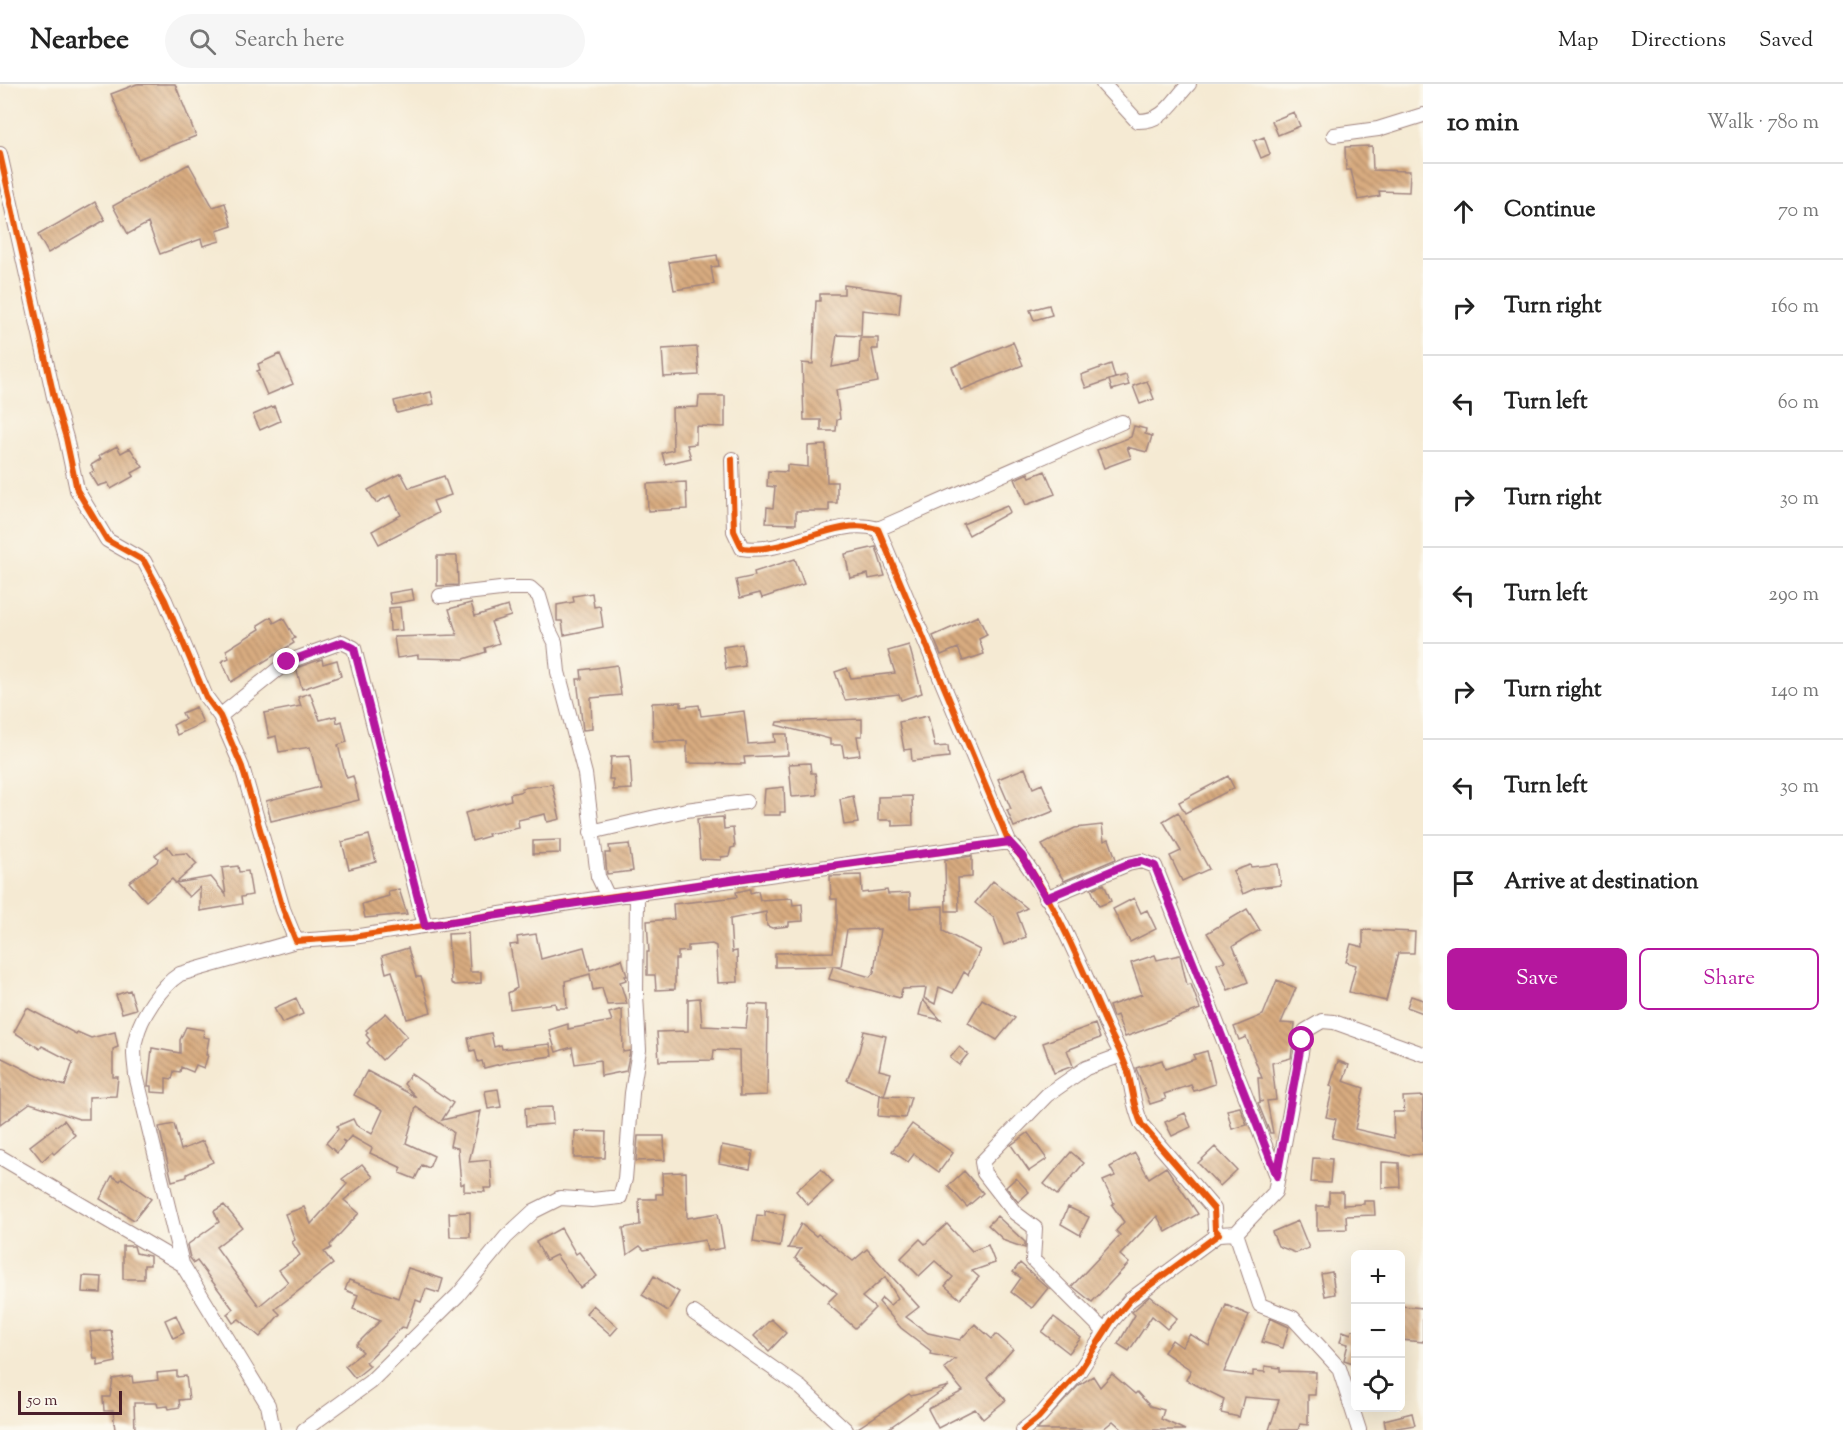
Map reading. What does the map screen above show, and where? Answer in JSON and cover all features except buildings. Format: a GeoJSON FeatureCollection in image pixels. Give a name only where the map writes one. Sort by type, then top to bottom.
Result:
{"type":"FeatureCollection","features":[{"type":"Feature","properties":{"kind":"street"},"geometry":{"type":"LineString","coordinates":[[1103,84],[1137,120],[1146,121],[1162,116],[1189,84]]}},
{"type":"Feature","properties":{"kind":"street"},"geometry":{"type":"LineString","coordinates":[[1334,135],[1378,129],[1423,115]]}},
{"type":"Feature","properties":{"kind":"street"},"geometry":{"type":"LineString","coordinates":[[0,154],[77,490],[107,540],[144,561],[165,600],[206,697],[220,716],[242,767],[283,909],[297,941]]}},
{"type":"Feature","properties":{"kind":"street"},"geometry":{"type":"LineString","coordinates":[[732,459],[734,531],[742,548],[759,550],[854,526],[878,529],[1122,422]]}},
{"type":"Feature","properties":{"kind":"street"},"geometry":{"type":"LineString","coordinates":[[878,529],[1009,842],[1022,856],[1046,898],[1080,964],[1128,1072],[1135,1111],[1142,1125],[1214,1209],[1215,1228],[1219,1234]]}},
{"type":"Feature","properties":{"kind":"street"},"geometry":{"type":"LineString","coordinates":[[440,596],[509,588],[530,588],[539,596],[555,642],[558,672],[581,754],[598,876],[608,897]]}},
{"type":"Feature","properties":{"kind":"street"},"geometry":{"type":"LineString","coordinates":[[220,716],[287,662],[342,642],[354,648],[425,926]]}},
{"type":"Feature","properties":{"kind":"street"},"geometry":{"type":"LineString","coordinates":[[591,832],[686,810],[746,802]]}},
{"type":"Feature","properties":{"kind":"street"},"geometry":{"type":"LineString","coordinates":[[273,1430],[268,1405],[182,1264],[136,1075],[133,1051],[136,1036],[166,982],[180,974],[297,941],[352,937],[608,897],[1009,842]]}},
{"type":"Feature","properties":{"kind":"street"},"geometry":{"type":"LineString","coordinates":[[1046,898],[1128,864],[1142,861],[1155,866],[1277,1176]]}},
{"type":"Feature","properties":{"kind":"street"},"geometry":{"type":"LineString","coordinates":[[304,1430],[370,1382],[458,1295],[507,1237],[534,1211],[560,1198],[592,1200],[620,1197],[626,1179],[632,1092],[639,1050],[636,994],[638,893]]}},
{"type":"Feature","properties":{"kind":"street"},"geometry":{"type":"LineString","coordinates":[[1023,1430],[1038,1418],[1079,1372],[1105,1332],[1130,1300],[1219,1234],[1236,1233],[1275,1192],[1302,1040],[1305,1031],[1312,1024],[1322,1021],[1334,1022],[1423,1054]]}},
{"type":"Feature","properties":{"kind":"street"},"geometry":{"type":"LineString","coordinates":[[1105,1332],[1033,1260],[1035,1228],[1015,1214],[984,1173],[982,1162],[1047,1095],[1086,1068],[1119,1056]]}},
{"type":"Feature","properties":{"kind":"street"},"geometry":{"type":"LineString","coordinates":[[0,1157],[182,1264]]}},
{"type":"Feature","properties":{"kind":"street"},"geometry":{"type":"LineString","coordinates":[[1236,1233],[1260,1305],[1293,1318],[1339,1368],[1359,1430]]}},
{"type":"Feature","properties":{"kind":"street"},"geometry":{"type":"LineString","coordinates":[[694,1313],[801,1388],[846,1430]]}},
{"type":"Feature","properties":{"kind":"cycle path"},"geometry":{"type":"LineString","coordinates":[[0,154],[77,490],[107,540],[144,561],[165,600],[206,697],[220,716],[242,767],[283,909],[296,941],[353,937],[608,897],[1009,842]]}},
{"type":"Feature","properties":{"kind":"cycle path"},"geometry":{"type":"LineString","coordinates":[[732,459],[734,531],[742,548],[759,549],[776,546],[845,527],[862,526],[878,529],[1009,842],[1037,880],[1063,927],[1123,1059],[1142,1125],[1214,1209],[1215,1229],[1219,1234],[1130,1300],[1112,1321],[1079,1372],[1038,1418],[1023,1430]]}},
{"type":"Feature","properties":{"kind":"route"},"geometry":{"type":"LineString","coordinates":[[287,662],[330,644],[342,642],[354,648],[425,926],[608,897],[1009,842],[1022,856],[1046,898],[1128,864],[1142,861],[1155,866],[1277,1176],[1302,1040]]}}]}
